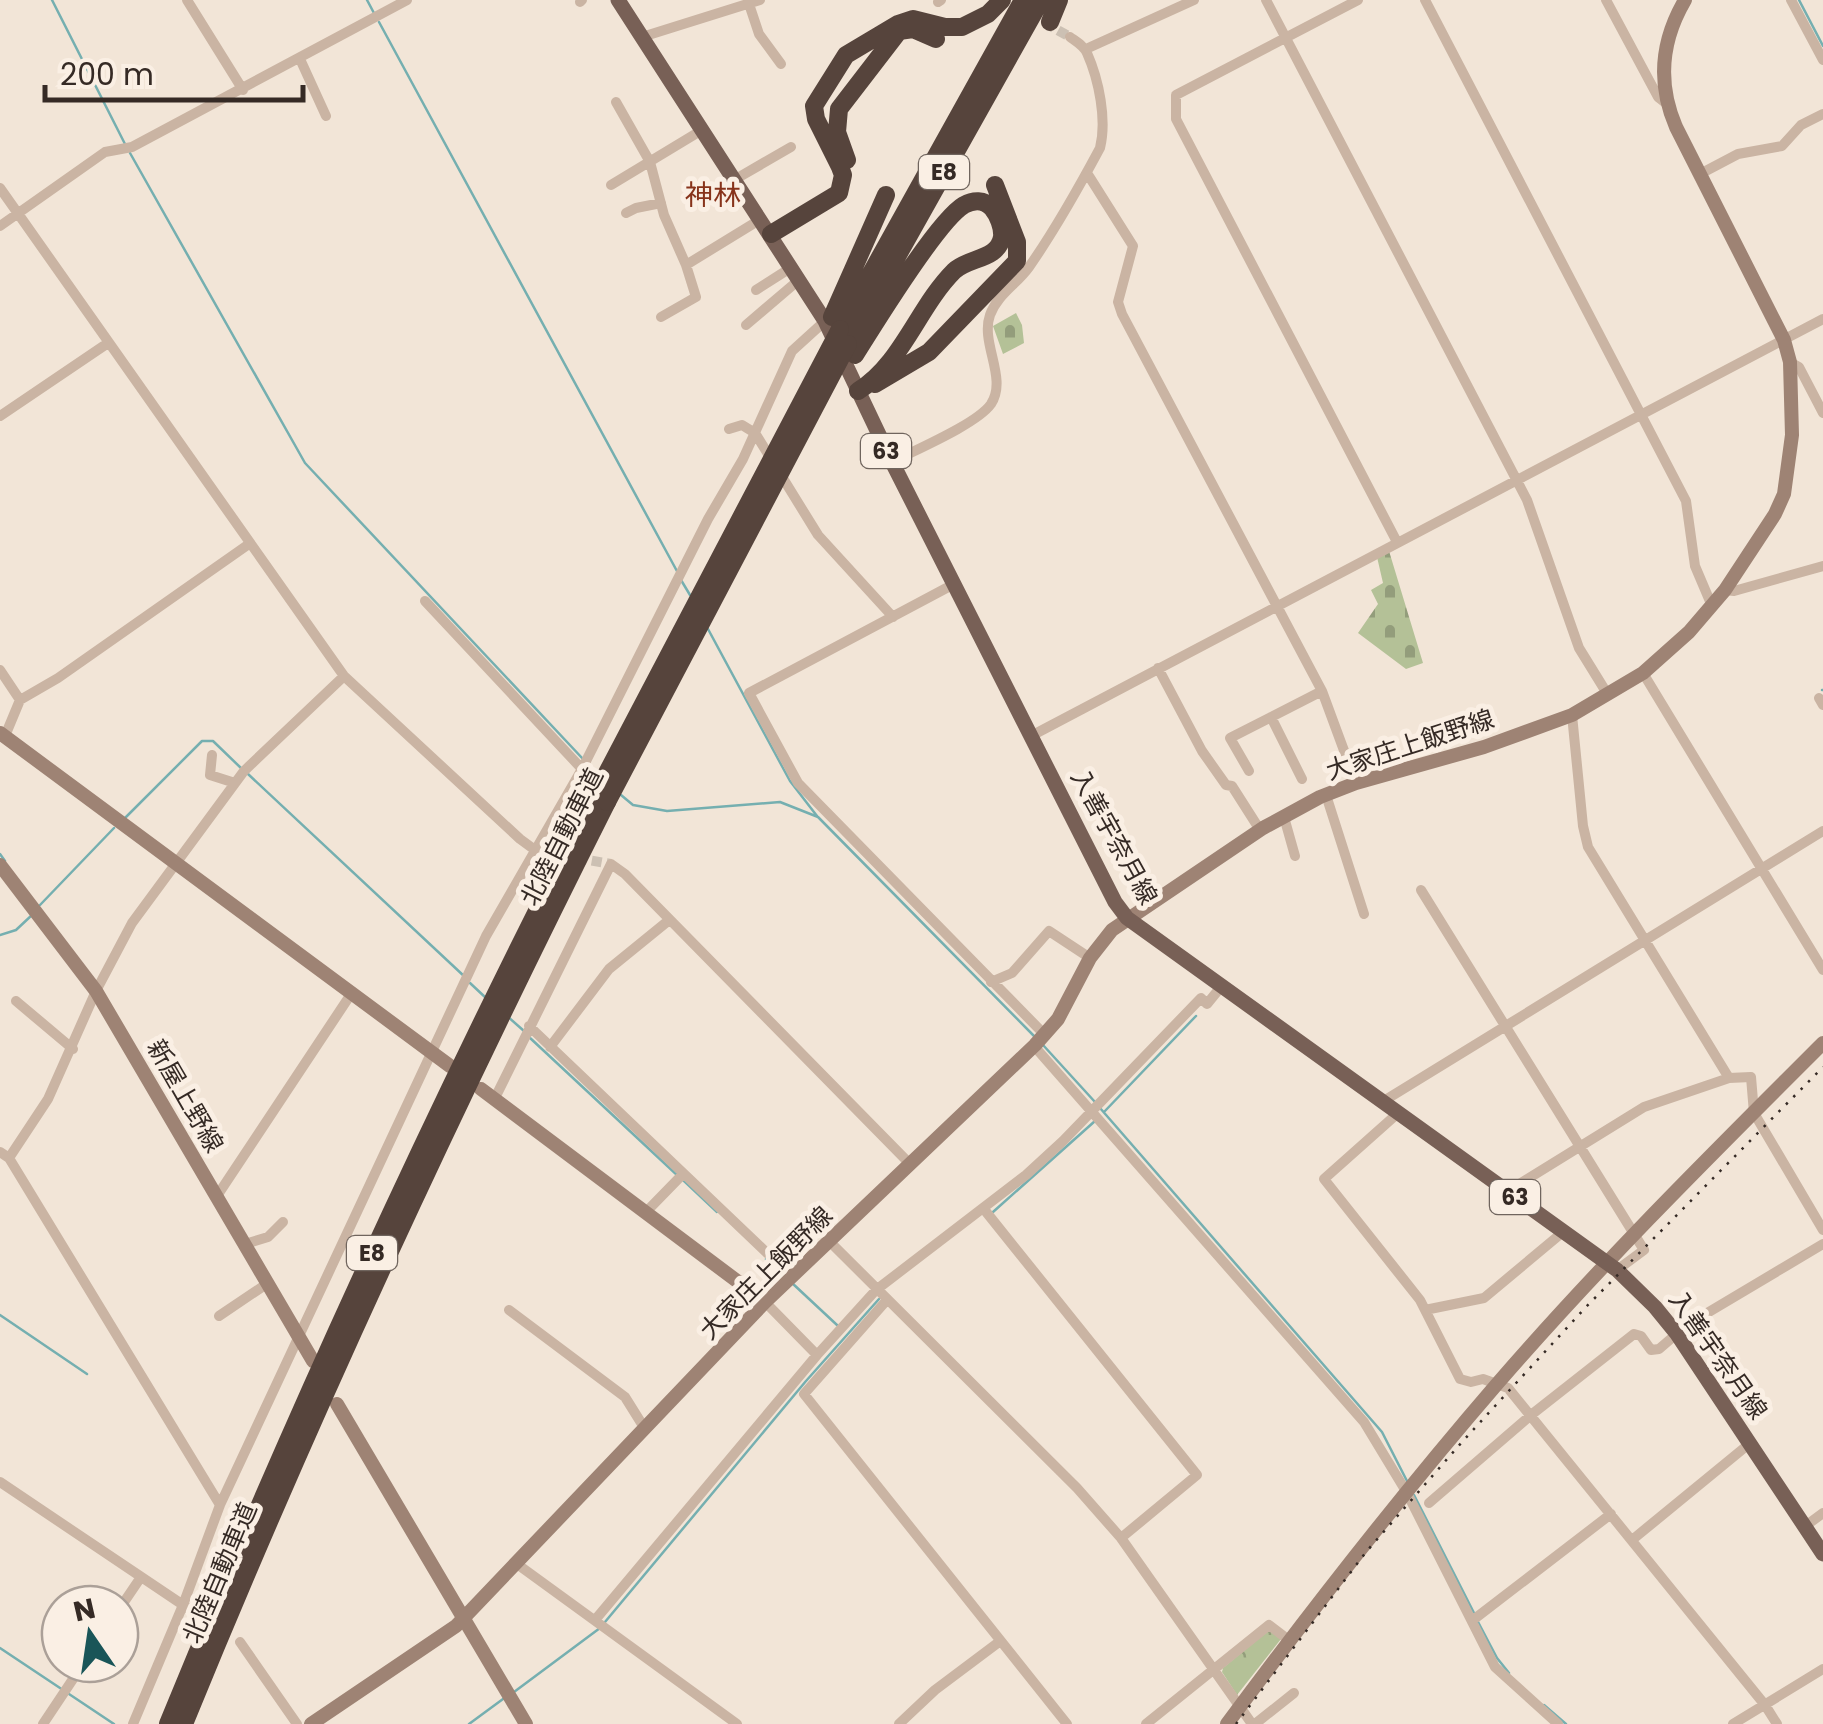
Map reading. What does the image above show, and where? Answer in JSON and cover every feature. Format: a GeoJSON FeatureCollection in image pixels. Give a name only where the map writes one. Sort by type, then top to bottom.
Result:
{"type":"FeatureCollection","features":[{"type":"Feature","properties":{"kind":"highway"},"geometry":{"type":"LineString","coordinates":[[766,226],[839,193],[840,167],[816,119],[814,106],[846,55],[906,21],[962,27],[988,14],[1002,0]]}},
{"type":"Feature","properties":{"kind":"highway","name":"北陸自動車道"},"geometry":{"type":"LineString","coordinates":[[168,1724],[303,1404],[394,1203],[840,333],[1024,0]]}},
{"type":"Feature","properties":{"kind":"highway","name":"北陸自動車道"},"geometry":{"type":"LineString","coordinates":[[840,333],[1040,0]]}},
{"type":"Feature","properties":{"kind":"highway"},"geometry":{"type":"LineString","coordinates":[[1050,22],[1059,0]]}},
{"type":"Feature","properties":{"kind":"highway"},"geometry":{"type":"LineString","coordinates":[[766,226],[834,204],[847,191],[850,174],[837,132],[839,109],[893,36],[906,29],[928,40]]}},
{"type":"Feature","properties":{"kind":"highway"},"geometry":{"type":"LineString","coordinates":[[858,391],[929,352],[1010,271],[1018,252],[1001,188]]}},
{"type":"Feature","properties":{"kind":"highway"},"geometry":{"type":"LineString","coordinates":[[764,486],[840,333],[886,194]]}},
{"type":"Feature","properties":{"kind":"highway"},"geometry":{"type":"LineString","coordinates":[[840,333],[946,222],[969,203],[984,202],[990,206],[1002,231],[998,246],[951,275],[878,376],[858,391]]}},
{"type":"Feature","properties":{"kind":"highway","name":"北陸自動車道"},"geometry":{"type":"LineString","coordinates":[[184,1724],[268,1522],[408,1208],[602,797]]}},
{"type":"Feature","properties":{"kind":"main road","name":"入善宇奈月線"},"geometry":{"type":"LineString","coordinates":[[618,0],[734,180],[840,333],[858,391],[892,462],[1126,918],[1612,1266],[1656,1307],[1677,1334],[1823,1554]]}},
{"type":"Feature","properties":{"kind":"main road","name":"大家庄上飯野線"},"geometry":{"type":"LineString","coordinates":[[311,1724],[420,1653],[463,1619],[765,1302],[1039,1040],[1075,989],[1090,958],[1126,918],[1260,830],[1326,795],[1484,748],[1572,716],[1643,672],[1689,632],[1725,590],[1784,494],[1792,435],[1790,362],[1784,340],[1668,104],[1664,53],[1685,0]]}},
{"type":"Feature","properties":{"kind":"main road"},"geometry":{"type":"LineString","coordinates":[[3,734],[450,1066]]}},
{"type":"Feature","properties":{"kind":"main road","name":"新屋上野線"},"geometry":{"type":"LineString","coordinates":[[0,865],[96,991],[313,1362]]}},
{"type":"Feature","properties":{"kind":"main road"},"geometry":{"type":"LineString","coordinates":[[1227,1724],[1497,1384],[1823,1043]]}},
{"type":"Feature","properties":{"kind":"main road"},"geometry":{"type":"LineString","coordinates":[[481,1090],[765,1302]]}},
{"type":"Feature","properties":{"kind":"main road"},"geometry":{"type":"LineString","coordinates":[[337,1404],[526,1724]]}},
{"type":"Feature","properties":{"kind":"street"},"geometry":{"type":"LineString","coordinates":[[187,0],[243,90]]}},
{"type":"Feature","properties":{"kind":"street"},"geometry":{"type":"LineString","coordinates":[[0,226],[105,152],[132,147],[407,0]]}},
{"type":"Feature","properties":{"kind":"street"},"geometry":{"type":"LineString","coordinates":[[1086,49],[1194,0]]}},
{"type":"Feature","properties":{"kind":"street"},"geometry":{"type":"LineString","coordinates":[[1266,0],[1527,500],[1579,648],[1608,695]]}},
{"type":"Feature","properties":{"kind":"street"},"geometry":{"type":"LineString","coordinates":[[1358,0],[1176,95],[1176,119],[1397,542]]}},
{"type":"Feature","properties":{"kind":"street"},"geometry":{"type":"LineString","coordinates":[[1425,0],[1686,501],[1695,566],[1712,606]]}},
{"type":"Feature","properties":{"kind":"street"},"geometry":{"type":"LineString","coordinates":[[1606,0],[1658,96],[1668,104]]}},
{"type":"Feature","properties":{"kind":"street"},"geometry":{"type":"LineString","coordinates":[[1791,0],[1823,60]]}},
{"type":"Feature","properties":{"kind":"street"},"geometry":{"type":"LineString","coordinates":[[642,37],[754,2],[759,34],[781,64]]}},
{"type":"Feature","properties":{"kind":"street"},"geometry":{"type":"LineString","coordinates":[[892,462],[982,414],[994,401],[995,375],[986,330],[994,305],[1028,269],[1100,148],[1100,102],[1086,49],[1070,37]]}},
{"type":"Feature","properties":{"kind":"street"},"geometry":{"type":"LineString","coordinates":[[300,59],[326,116]]}},
{"type":"Feature","properties":{"kind":"street"},"geometry":{"type":"LineString","coordinates":[[616,102],[650,162],[696,297],[661,318]]}},
{"type":"Feature","properties":{"kind":"street"},"geometry":{"type":"LineString","coordinates":[[1700,174],[1738,154],[1782,146],[1801,125],[1823,114]]}},
{"type":"Feature","properties":{"kind":"street"},"geometry":{"type":"LineString","coordinates":[[611,185],[702,130]]}},
{"type":"Feature","properties":{"kind":"street"},"geometry":{"type":"LineString","coordinates":[[734,180],[792,147]]}},
{"type":"Feature","properties":{"kind":"street"},"geometry":{"type":"LineString","coordinates":[[1087,173],[1133,246],[1118,302],[1122,314],[1322,691],[1356,784]]}},
{"type":"Feature","properties":{"kind":"street"},"geometry":{"type":"LineString","coordinates":[[0,188],[344,676],[535,850],[554,854]]}},
{"type":"Feature","properties":{"kind":"street"},"geometry":{"type":"LineString","coordinates":[[626,213],[661,203]]}},
{"type":"Feature","properties":{"kind":"street"},"geometry":{"type":"LineString","coordinates":[[686,264],[766,226]]}},
{"type":"Feature","properties":{"kind":"street"},"geometry":{"type":"LineString","coordinates":[[756,290],[796,273]]}},
{"type":"Feature","properties":{"kind":"street"},"geometry":{"type":"LineString","coordinates":[[746,325],[796,273]]}},
{"type":"Feature","properties":{"kind":"street"},"geometry":{"type":"LineString","coordinates":[[1031,736],[1823,319]]}},
{"type":"Feature","properties":{"kind":"street"},"geometry":{"type":"LineString","coordinates":[[133,1724],[184,1605],[220,1505],[486,936],[582,769],[756,432],[792,351],[840,333]]}},
{"type":"Feature","properties":{"kind":"street"},"geometry":{"type":"LineString","coordinates":[[0,416],[108,343]]}},
{"type":"Feature","properties":{"kind":"street"},"geometry":{"type":"LineString","coordinates":[[1790,362],[1799,366],[1823,413]]}},
{"type":"Feature","properties":{"kind":"street"},"geometry":{"type":"LineString","coordinates":[[728,430],[742,425],[756,432],[818,535],[893,617]]}},
{"type":"Feature","properties":{"kind":"street"},"geometry":{"type":"LineString","coordinates":[[3,734],[20,700],[58,678],[249,544]]}},
{"type":"Feature","properties":{"kind":"street"},"geometry":{"type":"LineString","coordinates":[[1725,590],[1734,592],[1823,566]]}},
{"type":"Feature","properties":{"kind":"street"},"geometry":{"type":"LineString","coordinates":[[954,584],[749,693],[798,783],[991,982],[1090,1110],[1364,1422],[1407,1493],[1495,1667],[1558,1724]]}},
{"type":"Feature","properties":{"kind":"street"},"geometry":{"type":"LineString","coordinates":[[426,600],[582,769]]}},
{"type":"Feature","properties":{"kind":"street"},"geometry":{"type":"LineString","coordinates":[[1158,668],[1202,751],[1226,785],[1232,786],[1260,830]]}},
{"type":"Feature","properties":{"kind":"street"},"geometry":{"type":"LineString","coordinates":[[0,670],[20,700]]}},
{"type":"Feature","properties":{"kind":"street"},"geometry":{"type":"LineString","coordinates":[[1643,672],[1823,970]]}},
{"type":"Feature","properties":{"kind":"street"},"geometry":{"type":"LineString","coordinates":[[220,1505],[5,1155],[48,1099],[123,936],[174,862],[235,783],[344,676]]}},
{"type":"Feature","properties":{"kind":"street"},"geometry":{"type":"LineString","coordinates":[[1249,771],[1230,738],[1322,691]]}},
{"type":"Feature","properties":{"kind":"street"},"geometry":{"type":"LineString","coordinates":[[1572,716],[1582,826],[1588,847],[1729,1078]]}},
{"type":"Feature","properties":{"kind":"street"},"geometry":{"type":"LineString","coordinates":[[1271,717],[1302,778]]}},
{"type":"Feature","properties":{"kind":"street"},"geometry":{"type":"LineString","coordinates":[[212,755],[210,775],[235,783]]}},
{"type":"Feature","properties":{"kind":"street"},"geometry":{"type":"LineString","coordinates":[[1326,795],[1364,914]]}},
{"type":"Feature","properties":{"kind":"street"},"geometry":{"type":"LineString","coordinates":[[1284,817],[1295,856]]}},
{"type":"Feature","properties":{"kind":"street"},"geometry":{"type":"LineString","coordinates":[[1381,1103],[1823,831]]}},
{"type":"Feature","properties":{"kind":"street"},"geometry":{"type":"LineString","coordinates":[[494,1100],[611,864],[910,1164]]}},
{"type":"Feature","properties":{"kind":"street"},"geometry":{"type":"LineString","coordinates":[[1421,890],[1635,1236]]}},
{"type":"Feature","properties":{"kind":"street"},"geometry":{"type":"LineString","coordinates":[[550,1046],[609,970],[668,921]]}},
{"type":"Feature","properties":{"kind":"street"},"geometry":{"type":"LineString","coordinates":[[991,982],[1012,973],[1049,931],[1090,958]]}},
{"type":"Feature","properties":{"kind":"street"},"geometry":{"type":"LineString","coordinates":[[595,1620],[876,1290],[1026,1175],[1200,998],[1207,1004],[1220,988]]}},
{"type":"Feature","properties":{"kind":"street"},"geometry":{"type":"LineString","coordinates":[[217,1196],[351,994]]}},
{"type":"Feature","properties":{"kind":"street"},"geometry":{"type":"LineString","coordinates":[[16,1001],[72,1049]]}},
{"type":"Feature","properties":{"kind":"street"},"geometry":{"type":"LineString","coordinates":[[530,1026],[768,1254]]}},
{"type":"Feature","properties":{"kind":"street"},"geometry":{"type":"LineString","coordinates":[[1508,1191],[1644,1108],[1729,1078],[1751,1077],[1754,1112],[1823,1230]]}},
{"type":"Feature","properties":{"kind":"street"},"geometry":{"type":"LineString","coordinates":[[1398,1114],[1324,1180],[1420,1300],[1460,1380],[1483,1379],[1508,1388],[1765,1704],[1777,1724]]}},
{"type":"Feature","properties":{"kind":"street"},"geometry":{"type":"LineString","coordinates":[[646,1212],[683,1174]]}},
{"type":"Feature","properties":{"kind":"street"},"geometry":{"type":"LineString","coordinates":[[983,1208],[1197,1475],[1121,1538]]}},
{"type":"Feature","properties":{"kind":"street"},"geometry":{"type":"LineString","coordinates":[[245,1244],[268,1238],[284,1222]]}},
{"type":"Feature","properties":{"kind":"street"},"geometry":{"type":"LineString","coordinates":[[1425,1310],[1484,1298],[1563,1232]]}},
{"type":"Feature","properties":{"kind":"street"},"geometry":{"type":"LineString","coordinates":[[828,1241],[1078,1488],[1121,1538],[1253,1724],[1294,1693]]}},
{"type":"Feature","properties":{"kind":"street"},"geometry":{"type":"LineString","coordinates":[[1429,1502],[1634,1334],[1641,1336],[1652,1350],[1659,1349],[1823,1244]]}},
{"type":"Feature","properties":{"kind":"street"},"geometry":{"type":"LineString","coordinates":[[219,1316],[268,1283]]}},
{"type":"Feature","properties":{"kind":"street"},"geometry":{"type":"LineString","coordinates":[[886,1300],[804,1394],[1067,1724]]}},
{"type":"Feature","properties":{"kind":"street"},"geometry":{"type":"LineString","coordinates":[[765,1302],[817,1355]]}},
{"type":"Feature","properties":{"kind":"street"},"geometry":{"type":"LineString","coordinates":[[508,1310],[625,1398],[645,1429]]}},
{"type":"Feature","properties":{"kind":"street"},"geometry":{"type":"LineString","coordinates":[[1632,1540],[1749,1444]]}},
{"type":"Feature","properties":{"kind":"street"},"geometry":{"type":"LineString","coordinates":[[0,1482],[198,1615]]}},
{"type":"Feature","properties":{"kind":"street"},"geometry":{"type":"LineString","coordinates":[[1804,1526],[1823,1512]]}},
{"type":"Feature","properties":{"kind":"street"},"geometry":{"type":"LineString","coordinates":[[1473,1620],[1611,1514]]}},
{"type":"Feature","properties":{"kind":"street"},"geometry":{"type":"LineString","coordinates":[[517,1564],[736,1724]]}},
{"type":"Feature","properties":{"kind":"street"},"geometry":{"type":"LineString","coordinates":[[135,1584],[140,1577]]}},
{"type":"Feature","properties":{"kind":"street"},"geometry":{"type":"LineString","coordinates":[[1146,1724],[1269,1624],[1290,1641]]}},
{"type":"Feature","properties":{"kind":"street"},"geometry":{"type":"LineString","coordinates":[[240,1642],[297,1724]]}},
{"type":"Feature","properties":{"kind":"street"},"geometry":{"type":"LineString","coordinates":[[899,1724],[934,1690],[999,1642]]}},
{"type":"Feature","properties":{"kind":"street"},"geometry":{"type":"LineString","coordinates":[[1733,1724],[1823,1668]]}},
{"type":"Feature","properties":{"kind":"street"},"geometry":{"type":"LineString","coordinates":[[43,1724],[70,1684]]}},
{"type":"Feature","properties":{"kind":"green space"},"geometry":{"type":"Polygon","coordinates":[[[1016,313],[1024,343],[1003,354],[993,326],[1016,313]]]}},
{"type":"Feature","properties":{"kind":"green space"},"geometry":{"type":"Polygon","coordinates":[[[1389,551],[1423,663],[1406,669],[1358,633],[1378,604],[1371,590],[1383,583],[1377,557],[1389,551]]]}},
{"type":"Feature","properties":{"kind":"green space"},"geometry":{"type":"Polygon","coordinates":[[[1270,1629],[1281,1639],[1237,1695],[1223,1668],[1270,1629]]]}},
{"type":"Feature","properties":{"kind":"waterway"},"geometry":{"type":"LineString","coordinates":[[52,0],[126,146]]}},
{"type":"Feature","properties":{"kind":"waterway"},"geometry":{"type":"LineString","coordinates":[[367,0],[375,15]]}},
{"type":"Feature","properties":{"kind":"waterway"},"geometry":{"type":"LineString","coordinates":[[1799,0],[1823,46]]}},
{"type":"Feature","properties":{"kind":"waterway"},"geometry":{"type":"LineString","coordinates":[[379,22],[678,573]]}},
{"type":"Feature","properties":{"kind":"waterway"},"geometry":{"type":"LineString","coordinates":[[130,153],[305,463],[583,759]]}},
{"type":"Feature","properties":{"kind":"waterway"},"geometry":{"type":"LineString","coordinates":[[681,580],[690,595]]}},
{"type":"Feature","properties":{"kind":"waterway"},"geometry":{"type":"LineString","coordinates":[[708,629],[790,781],[817,816]]}},
{"type":"Feature","properties":{"kind":"waterway"},"geometry":{"type":"LineString","coordinates":[[124,819],[202,741],[213,741],[242,769]]}},
{"type":"Feature","properties":{"kind":"waterway"},"geometry":{"type":"LineString","coordinates":[[248,774],[465,977]]}},
{"type":"Feature","properties":{"kind":"waterway"},"geometry":{"type":"LineString","coordinates":[[621,795],[633,805],[667,811],[780,802],[818,817],[1034,1036]]}},
{"type":"Feature","properties":{"kind":"waterway"},"geometry":{"type":"LineString","coordinates":[[40,905],[114,828]]}},
{"type":"Feature","properties":{"kind":"waterway"},"geometry":{"type":"LineString","coordinates":[[0,854],[5,861]]}},
{"type":"Feature","properties":{"kind":"waterway"},"geometry":{"type":"LineString","coordinates":[[0,935],[16,930],[32,915]]}},
{"type":"Feature","properties":{"kind":"waterway"},"geometry":{"type":"LineString","coordinates":[[470,983],[486,998]]}},
{"type":"Feature","properties":{"kind":"waterway"},"geometry":{"type":"LineString","coordinates":[[507,1016],[524,1031]]}},
{"type":"Feature","properties":{"kind":"waterway"},"geometry":{"type":"LineString","coordinates":[[1104,1112],[1196,1016]]}},
{"type":"Feature","properties":{"kind":"waterway"},"geometry":{"type":"LineString","coordinates":[[529,1037],[677,1175]]}},
{"type":"Feature","properties":{"kind":"waterway"},"geometry":{"type":"LineString","coordinates":[[1043,1045],[1095,1102]]}},
{"type":"Feature","properties":{"kind":"waterway"},"geometry":{"type":"LineString","coordinates":[[1100,1108],[1382,1432],[1408,1483]]}},
{"type":"Feature","properties":{"kind":"waterway"},"geometry":{"type":"LineString","coordinates":[[993,1212],[1095,1121]]}},
{"type":"Feature","properties":{"kind":"waterway"},"geometry":{"type":"LineString","coordinates":[[683,1180],[717,1212]]}},
{"type":"Feature","properties":{"kind":"waterway"},"geometry":{"type":"LineString","coordinates":[[766,1259],[786,1277]]}},
{"type":"Feature","properties":{"kind":"waterway"},"geometry":{"type":"LineString","coordinates":[[792,1283],[837,1325]]}},
{"type":"Feature","properties":{"kind":"waterway"},"geometry":{"type":"LineString","coordinates":[[605,1622],[879,1299]]}},
{"type":"Feature","properties":{"kind":"waterway"},"geometry":{"type":"LineString","coordinates":[[0,1315],[87,1374]]}},
{"type":"Feature","properties":{"kind":"waterway"},"geometry":{"type":"LineString","coordinates":[[1414,1495],[1474,1613]]}},
{"type":"Feature","properties":{"kind":"waterway"},"geometry":{"type":"LineString","coordinates":[[1477,1620],[1509,1673]]}},
{"type":"Feature","properties":{"kind":"waterway"},"geometry":{"type":"LineString","coordinates":[[514,1692],[600,1628]]}},
{"type":"Feature","properties":{"kind":"waterway"},"geometry":{"type":"LineString","coordinates":[[0,1648],[63,1690]]}},
{"type":"Feature","properties":{"kind":"waterway"},"geometry":{"type":"LineString","coordinates":[[69,1694],[114,1724]]}},
{"type":"Feature","properties":{"kind":"waterway"},"geometry":{"type":"LineString","coordinates":[[469,1724],[503,1699]]}},
{"type":"Feature","properties":{"kind":"waterway"},"geometry":{"type":"LineString","coordinates":[[1544,1705],[1566,1724]]}},
{"type":"Feature","properties":{"kind":"tunnel"},"geometry":{"type":"LineString","coordinates":[[1045,23],[1070,37]]}},
{"type":"Feature","properties":{"kind":"tunnel"},"geometry":{"type":"LineString","coordinates":[[577,858],[611,864]]}},
{"type":"Feature","properties":{"kind":"railway"},"geometry":{"type":"LineString","coordinates":[[1236,1724],[1366,1552],[1462,1442],[1586,1307],[1823,1067]]}},
{"type":"Feature","properties":{"kind":"district","name":"神林"},"geometry":{"type":"Point","coordinates":[713,195]}}]}
